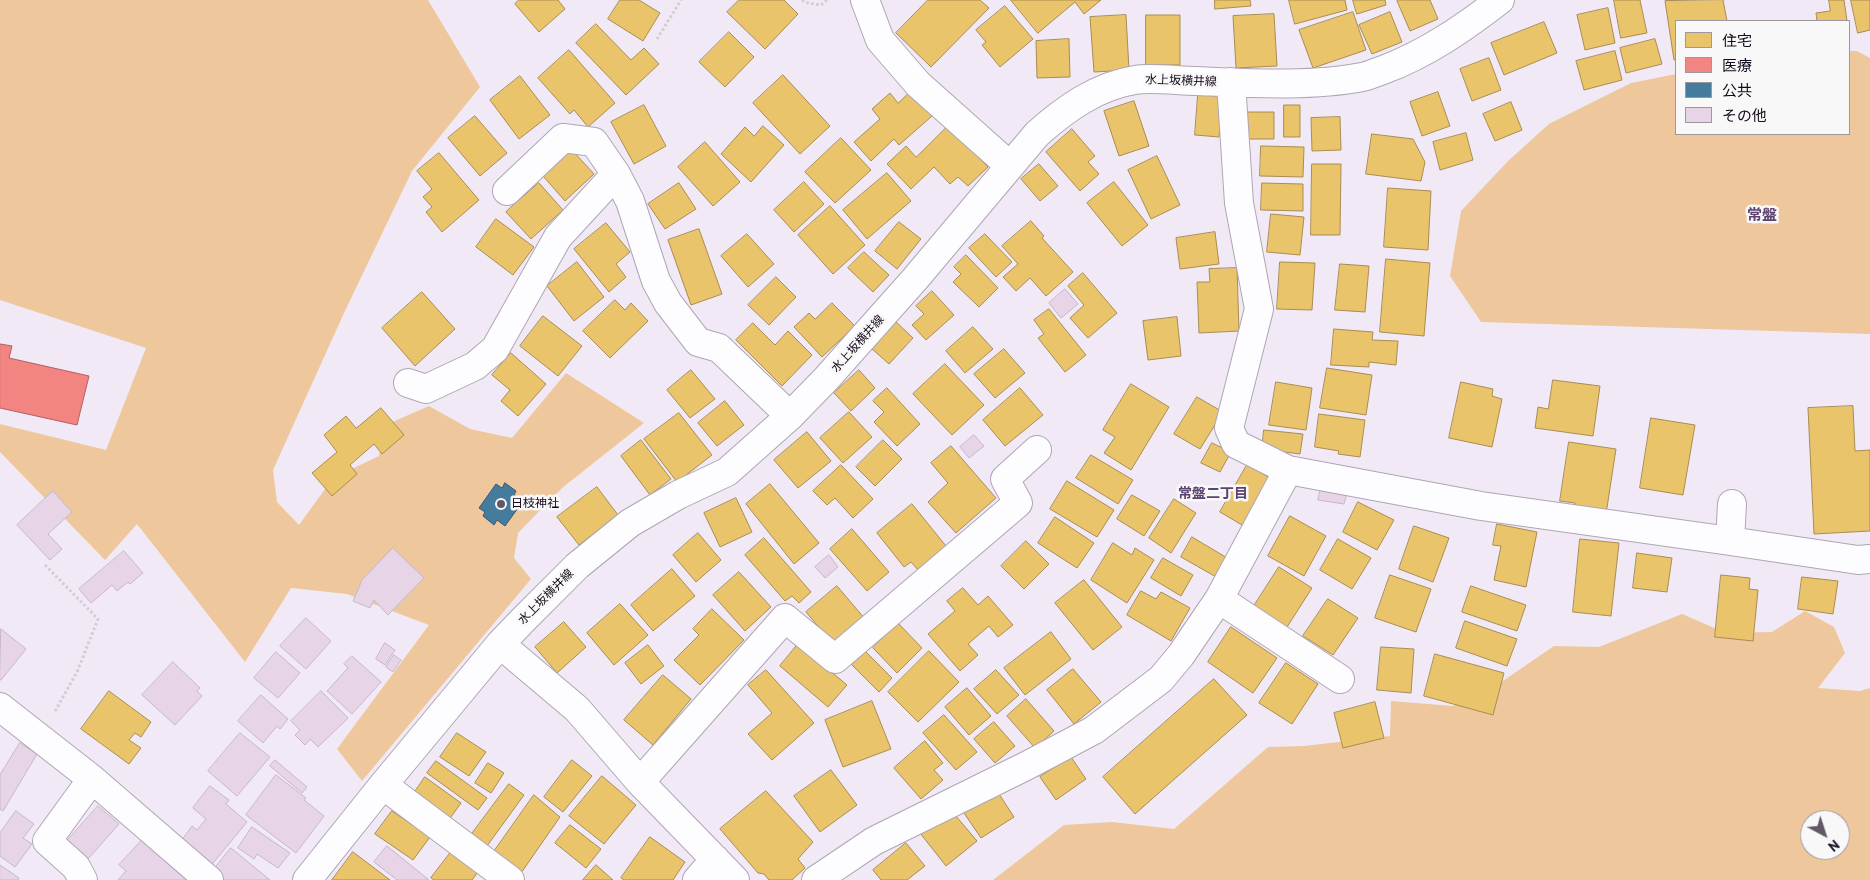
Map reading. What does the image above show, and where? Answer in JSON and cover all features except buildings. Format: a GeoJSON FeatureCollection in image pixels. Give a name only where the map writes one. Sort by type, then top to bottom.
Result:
{"type":"FeatureCollection","features":[{"type":"Feature","properties":{"kind":"street"},"geometry":{"type":"LineString","coordinates":[[865,0],[880,40],[918,84],[1010,166]]}},
{"type":"Feature","properties":{"kind":"street","name":"水上坂横井線"},"geometry":{"type":"LineString","coordinates":[[307,880],[500,644],[577,566],[630,524],[678,495],[727,472],[790,416],[826,379],[915,279],[1037,134],[1060,113],[1095,93],[1136,79],[1323,82],[1364,77],[1397,65],[1436,44],[1471,23],[1500,0]]}},
{"type":"Feature","properties":{"kind":"street"},"geometry":{"type":"LineString","coordinates":[[1231,82],[1239,203],[1260,309],[1229,428],[1236,444],[1288,470],[1481,506],[1858,560],[1870,559]]}},
{"type":"Feature","properties":{"kind":"street"},"geometry":{"type":"LineString","coordinates":[[507,191],[563,138],[594,142],[616,174],[630,201],[656,281],[668,303],[698,342],[720,348],[790,416]]}},
{"type":"Feature","properties":{"kind":"street"},"geometry":{"type":"LineString","coordinates":[[408,383],[426,389],[475,366],[495,349],[558,237],[616,174]]}},
{"type":"Feature","properties":{"kind":"street"},"geometry":{"type":"LineString","coordinates":[[640,782],[785,618],[835,659],[1018,503],[1004,479],[1037,450]]}},
{"type":"Feature","properties":{"kind":"street"},"geometry":{"type":"LineString","coordinates":[[816,880],[874,841],[1026,766],[1094,730],[1161,679],[1181,655],[1219,599],[1288,470]]}},
{"type":"Feature","properties":{"kind":"street"},"geometry":{"type":"LineString","coordinates":[[1730,541],[1732,504]]}},
{"type":"Feature","properties":{"kind":"street"},"geometry":{"type":"LineString","coordinates":[[1219,599],[1340,679]]}},
{"type":"Feature","properties":{"kind":"street"},"geometry":{"type":"LineString","coordinates":[[500,644],[577,709],[640,782],[735,880]]}},
{"type":"Feature","properties":{"kind":"street"},"geometry":{"type":"LineString","coordinates":[[0,707],[92,779],[209,880]]}},
{"type":"Feature","properties":{"kind":"street"},"geometry":{"type":"LineString","coordinates":[[83,880],[76,867],[47,841],[92,779]]}},
{"type":"Feature","properties":{"kind":"street"},"geometry":{"type":"LineString","coordinates":[[383,785],[501,877]]}},
{"type":"Feature","properties":{"kind":"street"},"geometry":{"type":"LineString","coordinates":[[697,880],[715,859]]}},
{"type":"Feature","properties":{"kind":"path"},"geometry":{"type":"LineString","coordinates":[[657,39],[681,0]]}},
{"type":"Feature","properties":{"kind":"path"},"geometry":{"type":"LineString","coordinates":[[802,0],[821,5],[827,0]]}},
{"type":"Feature","properties":{"kind":"path"},"geometry":{"type":"LineString","coordinates":[[37,736],[53,715],[77,672],[98,620],[45,565]]}},
{"type":"Feature","properties":{"kind":"shaded area"},"geometry":{"type":"Polygon","coordinates":[[[0,0],[428,0],[480,87],[412,171],[344,313],[273,470],[277,502],[299,525],[333,478],[379,456],[383,426],[429,406],[470,429],[512,438],[566,373],[644,423],[562,488],[518,533],[514,558],[531,579],[362,781],[337,749],[429,625],[347,594],[291,588],[245,662],[137,524],[105,560],[0,452],[0,424],[106,450],[146,348],[0,300],[0,0]]]}},
{"type":"Feature","properties":{"kind":"shaded area"},"geometry":{"type":"Polygon","coordinates":[[[1850,51],[1857,51],[1870,58],[1870,334],[1481,322],[1450,276],[1461,211],[1508,161],[1549,124],[1631,83],[1675,74],[1675,135],[1850,135],[1850,51]]]}},
{"type":"Feature","properties":{"kind":"shaded area"},"geometry":{"type":"Polygon","coordinates":[[[1805,611],[1834,627],[1845,653],[1818,688],[1860,691],[1870,688],[1870,880],[993,880],[1064,825],[1112,822],[1174,829],[1268,747],[1304,746],[1390,736],[1391,701],[1453,706],[1497,685],[1554,646],[1599,647],[1682,614],[1726,633],[1772,632],[1805,611]]]}},
{"type":"Feature","properties":{"kind":"place","name":"日枝神社"},"geometry":{"type":"Point","coordinates":[501,504]}},
{"type":"Feature","properties":{"kind":"district","name":"常盤"},"geometry":{"type":"Point","coordinates":[1762,216]}},
{"type":"Feature","properties":{"kind":"district","name":"常盤二丁目"},"geometry":{"type":"Point","coordinates":[1213,494]}}]}
